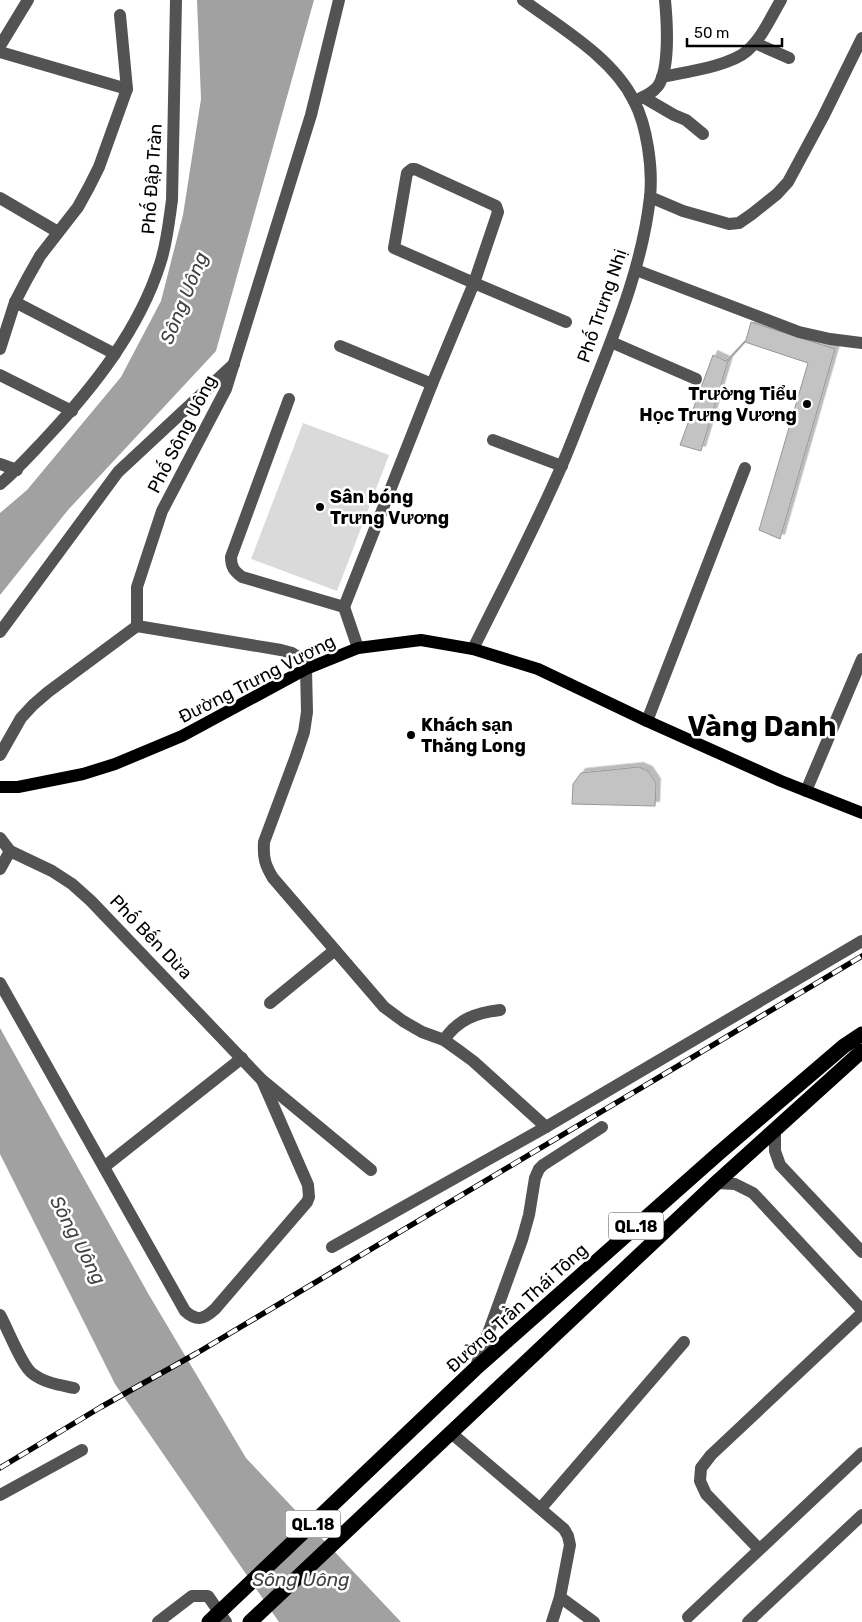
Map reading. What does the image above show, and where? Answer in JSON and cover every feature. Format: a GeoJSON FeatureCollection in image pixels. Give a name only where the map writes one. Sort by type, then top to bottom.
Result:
{"type":"FeatureCollection","features":[{"type":"Feature","properties":{"kind":"highway","name":"Đường Trần Thái Tông"},"geometry":{"type":"LineString","coordinates":[[209,1622],[475,1369],[719,1153],[844,1046],[862,1034]]}},
{"type":"Feature","properties":{"kind":"highway","name":"QL.18"},"geometry":{"type":"LineString","coordinates":[[250,1622],[716,1183],[862,1051]]}},
{"type":"Feature","properties":{"kind":"main road","name":"Đường Trưng Vương"},"geometry":{"type":"LineString","coordinates":[[0,787],[18,787],[65,778],[115,764],[182,736],[306,670],[358,648],[421,640],[473,650],[538,669],[647,721],[806,791],[862,813]]}},
{"type":"Feature","properties":{"kind":"street"},"geometry":{"type":"LineString","coordinates":[[0,46],[28,0]]}},
{"type":"Feature","properties":{"kind":"street","name":"Phố Đập Tràn"},"geometry":{"type":"LineString","coordinates":[[0,484],[16,470],[72,411],[115,354],[134,323],[151,289],[161,262],[172,200],[176,0]]}},
{"type":"Feature","properties":{"kind":"street","name":"Phố Sông Uông"},"geometry":{"type":"LineString","coordinates":[[137,626],[137,587],[162,511],[226,389],[235,363],[311,115],[339,0]]}},
{"type":"Feature","properties":{"kind":"street","name":"Phố Trưng Nhị"},"geometry":{"type":"LineString","coordinates":[[473,650],[562,466],[611,342],[636,270],[650,197],[651,183],[648,155],[639,99],[628,89],[616,72],[604,60],[523,0]]}},
{"type":"Feature","properties":{"kind":"street"},"geometry":{"type":"LineString","coordinates":[[639,99],[654,90],[662,77],[667,34],[665,0]]}},
{"type":"Feature","properties":{"kind":"street"},"geometry":{"type":"LineString","coordinates":[[662,77],[733,60],[747,52],[755,43],[781,0]]}},
{"type":"Feature","properties":{"kind":"street"},"geometry":{"type":"LineString","coordinates":[[0,348],[15,302],[40,256],[78,207],[99,167],[127,89],[120,16]]}},
{"type":"Feature","properties":{"kind":"street"},"geometry":{"type":"LineString","coordinates":[[650,197],[683,210],[729,224],[738,223],[752,214],[777,194],[788,182],[862,38]]}},
{"type":"Feature","properties":{"kind":"street"},"geometry":{"type":"LineString","coordinates":[[755,43],[789,58]]}},
{"type":"Feature","properties":{"kind":"street"},"geometry":{"type":"LineString","coordinates":[[0,52],[127,89]]}},
{"type":"Feature","properties":{"kind":"street"},"geometry":{"type":"LineString","coordinates":[[639,99],[686,120],[704,134]]}},
{"type":"Feature","properties":{"kind":"street"},"geometry":{"type":"LineString","coordinates":[[358,648],[344,607],[474,283],[498,212],[496,206],[415,169],[407,173],[394,248],[474,283],[566,322]]}},
{"type":"Feature","properties":{"kind":"street"},"geometry":{"type":"LineString","coordinates":[[0,198],[58,232]]}},
{"type":"Feature","properties":{"kind":"street"},"geometry":{"type":"LineString","coordinates":[[636,270],[799,332],[862,342]]}},
{"type":"Feature","properties":{"kind":"street"},"geometry":{"type":"LineString","coordinates":[[15,302],[115,354]]}},
{"type":"Feature","properties":{"kind":"street"},"geometry":{"type":"LineString","coordinates":[[611,342],[696,379]]}},
{"type":"Feature","properties":{"kind":"street"},"geometry":{"type":"LineString","coordinates":[[340,346],[432,384]]}},
{"type":"Feature","properties":{"kind":"street"},"geometry":{"type":"LineString","coordinates":[[0,632],[118,472],[235,363]]}},
{"type":"Feature","properties":{"kind":"street"},"geometry":{"type":"LineString","coordinates":[[0,375],[72,411]]}},
{"type":"Feature","properties":{"kind":"street"},"geometry":{"type":"LineString","coordinates":[[289,399],[231,557],[231,565],[235,572],[242,577],[344,607]]}},
{"type":"Feature","properties":{"kind":"street"},"geometry":{"type":"LineString","coordinates":[[494,440],[562,466]]}},
{"type":"Feature","properties":{"kind":"street"},"geometry":{"type":"LineString","coordinates":[[0,464],[16,470]]}},
{"type":"Feature","properties":{"kind":"street"},"geometry":{"type":"LineString","coordinates":[[647,721],[745,468]]}},
{"type":"Feature","properties":{"kind":"street"},"geometry":{"type":"LineString","coordinates":[[0,755],[21,718],[33,705],[137,626],[282,650],[300,658],[306,670],[307,712],[304,732],[264,842],[263,855],[267,868],[273,878],[384,1007],[422,1032],[444,1040],[473,1061],[546,1127]]}},
{"type":"Feature","properties":{"kind":"street"},"geometry":{"type":"LineString","coordinates":[[806,791],[862,659]]}},
{"type":"Feature","properties":{"kind":"street","name":"Phố Bến Dừa"},"geometry":{"type":"LineString","coordinates":[[0,838],[10,851],[52,871],[72,884],[91,900],[262,1080]]}},
{"type":"Feature","properties":{"kind":"street"},"geometry":{"type":"LineString","coordinates":[[0,869],[10,851]]}},
{"type":"Feature","properties":{"kind":"street"},"geometry":{"type":"LineString","coordinates":[[332,1248],[546,1127],[862,941]]}},
{"type":"Feature","properties":{"kind":"street"},"geometry":{"type":"LineString","coordinates":[[270,1003],[335,950]]}},
{"type":"Feature","properties":{"kind":"street"},"geometry":{"type":"LineString","coordinates":[[0,983],[185,1311],[192,1317],[200,1319],[215,1309],[307,1202],[309,1197],[308,1186],[262,1080]]}},
{"type":"Feature","properties":{"kind":"street"},"geometry":{"type":"LineString","coordinates":[[444,1040],[463,1021],[481,1012],[500,1010]]}},
{"type":"Feature","properties":{"kind":"street"},"geometry":{"type":"LineString","coordinates":[[104,1167],[242,1058]]}},
{"type":"Feature","properties":{"kind":"street"},"geometry":{"type":"LineString","coordinates":[[262,1080],[371,1170]]}},
{"type":"Feature","properties":{"kind":"street"},"geometry":{"type":"LineString","coordinates":[[475,1369],[524,1233],[537,1173],[543,1165],[602,1127]]}},
{"type":"Feature","properties":{"kind":"street"},"geometry":{"type":"LineString","coordinates":[[775,1129],[775,1151],[780,1165],[862,1252]]}},
{"type":"Feature","properties":{"kind":"street"},"geometry":{"type":"LineString","coordinates":[[716,1183],[735,1184],[753,1193],[862,1311],[711,1455],[701,1468],[700,1481],[706,1494],[759,1549]]}},
{"type":"Feature","properties":{"kind":"street"},"geometry":{"type":"LineString","coordinates":[[0,1316],[31,1373],[53,1384],[74,1388]]}},
{"type":"Feature","properties":{"kind":"street"},"geometry":{"type":"LineString","coordinates":[[541,1508],[684,1342]]}},
{"type":"Feature","properties":{"kind":"street"},"geometry":{"type":"LineString","coordinates":[[450,1432],[541,1508],[564,1529],[568,1536],[570,1545],[560,1597],[552,1622]]}},
{"type":"Feature","properties":{"kind":"street"},"geometry":{"type":"LineString","coordinates":[[0,1495],[82,1450]]}},
{"type":"Feature","properties":{"kind":"street"},"geometry":{"type":"LineString","coordinates":[[688,1617],[862,1452]]}},
{"type":"Feature","properties":{"kind":"street"},"geometry":{"type":"LineString","coordinates":[[748,1622],[862,1515]]}},
{"type":"Feature","properties":{"kind":"street"},"geometry":{"type":"LineString","coordinates":[[158,1622],[192,1596],[208,1596],[226,1622]]}},
{"type":"Feature","properties":{"kind":"street"},"geometry":{"type":"LineString","coordinates":[[560,1597],[594,1622]]}},
{"type":"Feature","properties":{"kind":"shaded area","name":"Sân bóng Trưng Vương"},"geometry":{"type":"Polygon","coordinates":[[[303,423],[389,455],[337,591],[251,559],[303,423]]]}},
{"type":"Feature","properties":{"kind":"water","name":"Sông Uông"},"geometry":{"type":"Polygon","coordinates":[[[197,0],[314,0],[216,351],[68,510],[0,595],[0,513],[27,490],[121,377],[161,301],[183,215],[201,99],[197,0]]]}},
{"type":"Feature","properties":{"kind":"water","name":"Sông Uông"},"geometry":{"type":"Polygon","coordinates":[[[0,1028],[149,1295],[246,1458],[401,1622],[279,1622],[115,1384],[0,1154],[0,1028]]]}},
{"type":"Feature","properties":{"kind":"building","name":"Trường Tiểu Học Trưng Vương"},"geometry":{"type":"Polygon","coordinates":[[[751,322],[835,349],[780,539],[759,530],[808,363],[745,342],[728,361],[701,451],[680,445],[713,355],[726,361],[746,340],[751,322]]]}},
{"type":"Feature","properties":{"kind":"building"},"geometry":{"type":"Polygon","coordinates":[[[639,767],[648,771],[656,783],[655,806],[572,804],[573,784],[581,773],[639,767]]]}},
{"type":"Feature","properties":{"kind":"railway"},"geometry":{"type":"LineString","coordinates":[[0,1468],[101,1407],[197,1353],[862,956]]}},
{"type":"Feature","properties":{"kind":"place","name":"Trường Tiểu Học Trưng Vương"},"geometry":{"type":"Point","coordinates":[807,404]}},
{"type":"Feature","properties":{"kind":"place","name":"Sân bóng Trưng Vương"},"geometry":{"type":"Point","coordinates":[320,507]}},
{"type":"Feature","properties":{"kind":"place","name":"Khách sạn Thăng Long"},"geometry":{"type":"Point","coordinates":[411,735]}},
{"type":"Feature","properties":{"kind":"district","name":"Vàng Danh"},"geometry":{"type":"Point","coordinates":[762,726]}}]}
